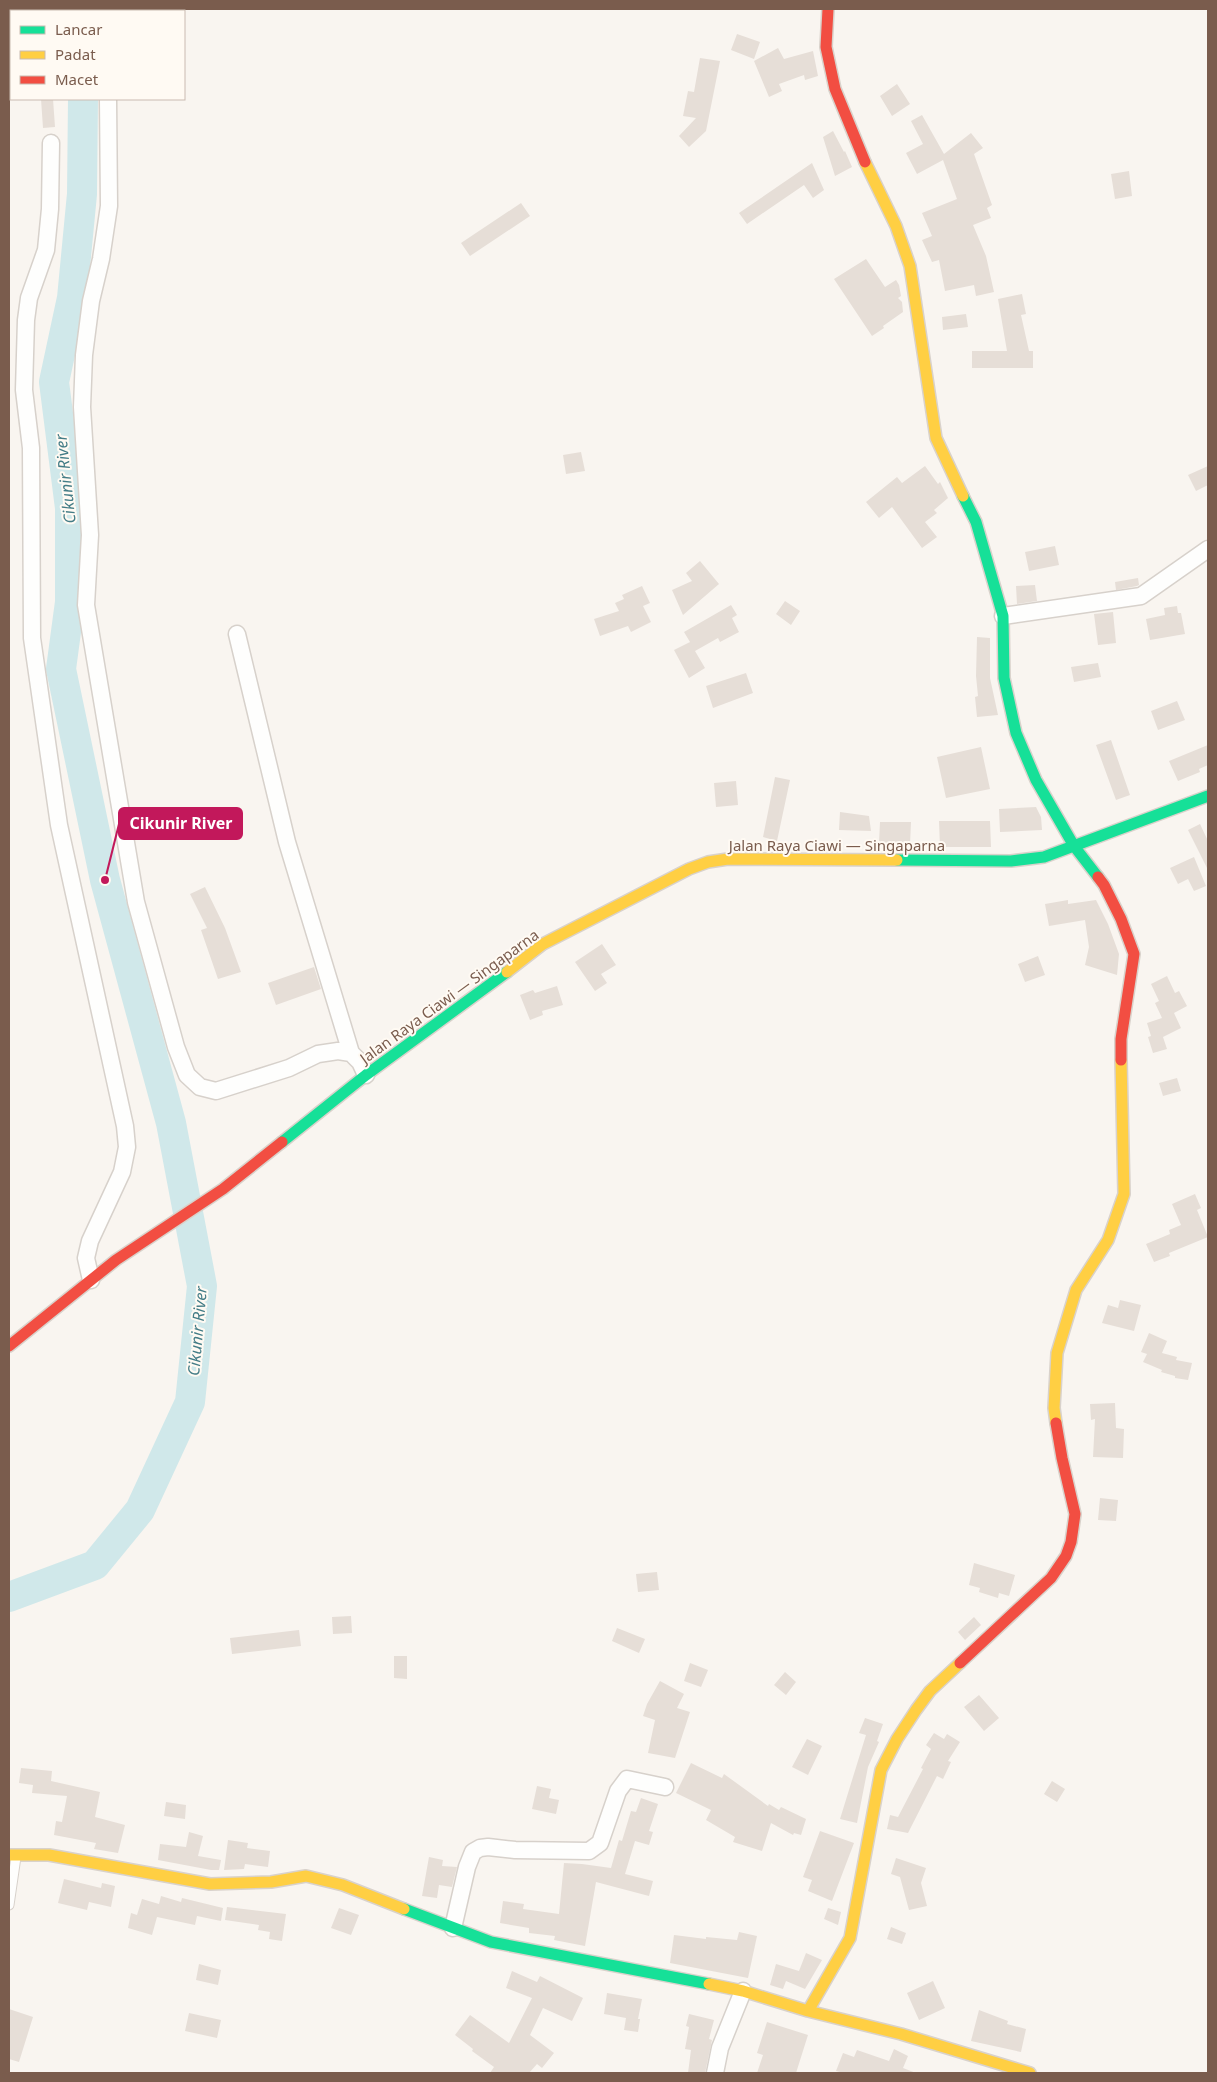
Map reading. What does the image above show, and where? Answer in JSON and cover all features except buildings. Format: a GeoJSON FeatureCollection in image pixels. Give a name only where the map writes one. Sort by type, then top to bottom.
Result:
{"type":"FeatureCollection","features":[{"type":"Feature","properties":{"kind":"street"},"geometry":{"type":"LineString","coordinates":[[808,2011],[850,1938],[881,1770],[889,1749],[930,1691],[1051,1578],[1066,1556],[1071,1542],[1075,1514],[1062,1458],[1054,1408],[1057,1353],[1076,1290],[1108,1240],[1124,1194],[1120,1039],[1134,954],[1121,919],[1104,885],[1074,846],[1036,780],[1016,733],[1004,678],[1003,616],[976,522],[936,438],[910,266],[896,226],[872,179],[836,89],[826,47],[828,9]]}},
{"type":"Feature","properties":{"kind":"street"},"geometry":{"type":"LineString","coordinates":[[108,100],[110,206],[91,302],[84,355],[82,407],[90,535],[86,605],[138,912],[176,1047],[188,1075],[200,1086],[216,1091],[289,1068],[318,1054],[338,1051],[351,1053]]}},
{"type":"Feature","properties":{"kind":"street"},"geometry":{"type":"LineString","coordinates":[[51,143],[50,209],[46,250],[29,298],[26,320],[24,390],[31,448],[32,638],[59,825],[125,1126],[127,1147],[122,1172],[90,1241],[86,1258],[91,1280]]}},
{"type":"Feature","properties":{"kind":"street"},"geometry":{"type":"LineString","coordinates":[[1003,616],[1141,596],[1208,549]]}},
{"type":"Feature","properties":{"kind":"street"},"geometry":{"type":"LineString","coordinates":[[237,634],[287,842],[351,1053],[360,1062],[366,1076]]}},
{"type":"Feature","properties":{"kind":"street","name":"Jalan Raya Ciawi — Singaparna"},"geometry":{"type":"LineString","coordinates":[[9,1346],[116,1260],[223,1189],[366,1076],[482,991],[542,944],[689,869],[708,862],[728,859],[1011,861],[1044,858],[1208,796]]}},
{"type":"Feature","properties":{"kind":"street"},"geometry":{"type":"LineString","coordinates":[[453,1928],[467,1867],[473,1852],[480,1848],[488,1847],[515,1850],[589,1851],[600,1842],[618,1791],[626,1779],[665,1788]]}},
{"type":"Feature","properties":{"kind":"street"},"geometry":{"type":"LineString","coordinates":[[12,1854],[49,1855],[210,1884],[272,1882],[306,1876],[319,1878],[343,1885],[491,1942],[743,1991],[808,2011],[901,2034],[1030,2073]]}},
{"type":"Feature","properties":{"kind":"street"},"geometry":{"type":"LineString","coordinates":[[715,2073],[720,2048],[743,1991]]}},
{"type":"Feature","properties":{"kind":"lane"},"geometry":{"type":"LineString","coordinates":[[9,1905],[12,1854]]}},
{"type":"Feature","properties":{"kind":"waterway","name":"Cikunir River"},"geometry":{"type":"LineString","coordinates":[[9,1597],[95,1565],[140,1510],[190,1402],[202,1286],[171,1123],[105,880],[61,669],[70,602],[70,508],[54,382],[72,298],[82,194],[83,100]]}},
{"type":"Feature","properties":{"kind":"traffic: fast"},"geometry":{"type":"LineString","coordinates":[[963,496],[976,522],[1003,616],[1004,678],[1016,733],[1036,780],[1074,846],[1098,877]]}},
{"type":"Feature","properties":{"kind":"traffic: fast"},"geometry":{"type":"LineString","coordinates":[[897,860],[1011,861],[1044,857],[1208,796]]}},
{"type":"Feature","properties":{"kind":"traffic: fast"},"geometry":{"type":"LineString","coordinates":[[282,1142],[366,1075],[507,972]]}},
{"type":"Feature","properties":{"kind":"traffic: fast"},"geometry":{"type":"LineString","coordinates":[[404,1909],[491,1942],[709,1984]]}},
{"type":"Feature","properties":{"kind":"traffic: slow"},"geometry":{"type":"LineString","coordinates":[[865,162],[896,226],[910,266],[936,438],[963,496]]}},
{"type":"Feature","properties":{"kind":"traffic: slow"},"geometry":{"type":"LineString","coordinates":[[507,972],[543,944],[689,869],[708,862],[728,859],[897,860]]}},
{"type":"Feature","properties":{"kind":"traffic: slow"},"geometry":{"type":"LineString","coordinates":[[1056,1423],[1054,1408],[1057,1353],[1076,1290],[1108,1240],[1124,1194],[1121,1060]]}},
{"type":"Feature","properties":{"kind":"traffic: slow"},"geometry":{"type":"LineString","coordinates":[[808,2011],[850,1938],[881,1770],[897,1739],[930,1691],[960,1663]]}},
{"type":"Feature","properties":{"kind":"traffic: slow"},"geometry":{"type":"LineString","coordinates":[[9,1855],[49,1855],[210,1884],[271,1882],[306,1876],[343,1885],[404,1909]]}},
{"type":"Feature","properties":{"kind":"traffic: slow"},"geometry":{"type":"LineString","coordinates":[[709,1984],[743,1991],[808,2011],[901,2034],[1030,2073]]}},
{"type":"Feature","properties":{"kind":"traffic: jam"},"geometry":{"type":"LineString","coordinates":[[828,9],[826,47],[835,89],[865,162]]}},
{"type":"Feature","properties":{"kind":"traffic: jam"},"geometry":{"type":"LineString","coordinates":[[1098,877],[1121,919],[1134,954],[1121,1039],[1121,1060]]}},
{"type":"Feature","properties":{"kind":"traffic: jam"},"geometry":{"type":"LineString","coordinates":[[9,1346],[116,1260],[223,1189],[282,1142]]}},
{"type":"Feature","properties":{"kind":"traffic: jam"},"geometry":{"type":"LineString","coordinates":[[960,1663],[1051,1578],[1066,1556],[1071,1542],[1075,1514],[1056,1423]]}},
{"type":"Feature","properties":{"kind":"place","name":"Cikunir River"},"geometry":{"type":"Point","coordinates":[105,880]}}]}
